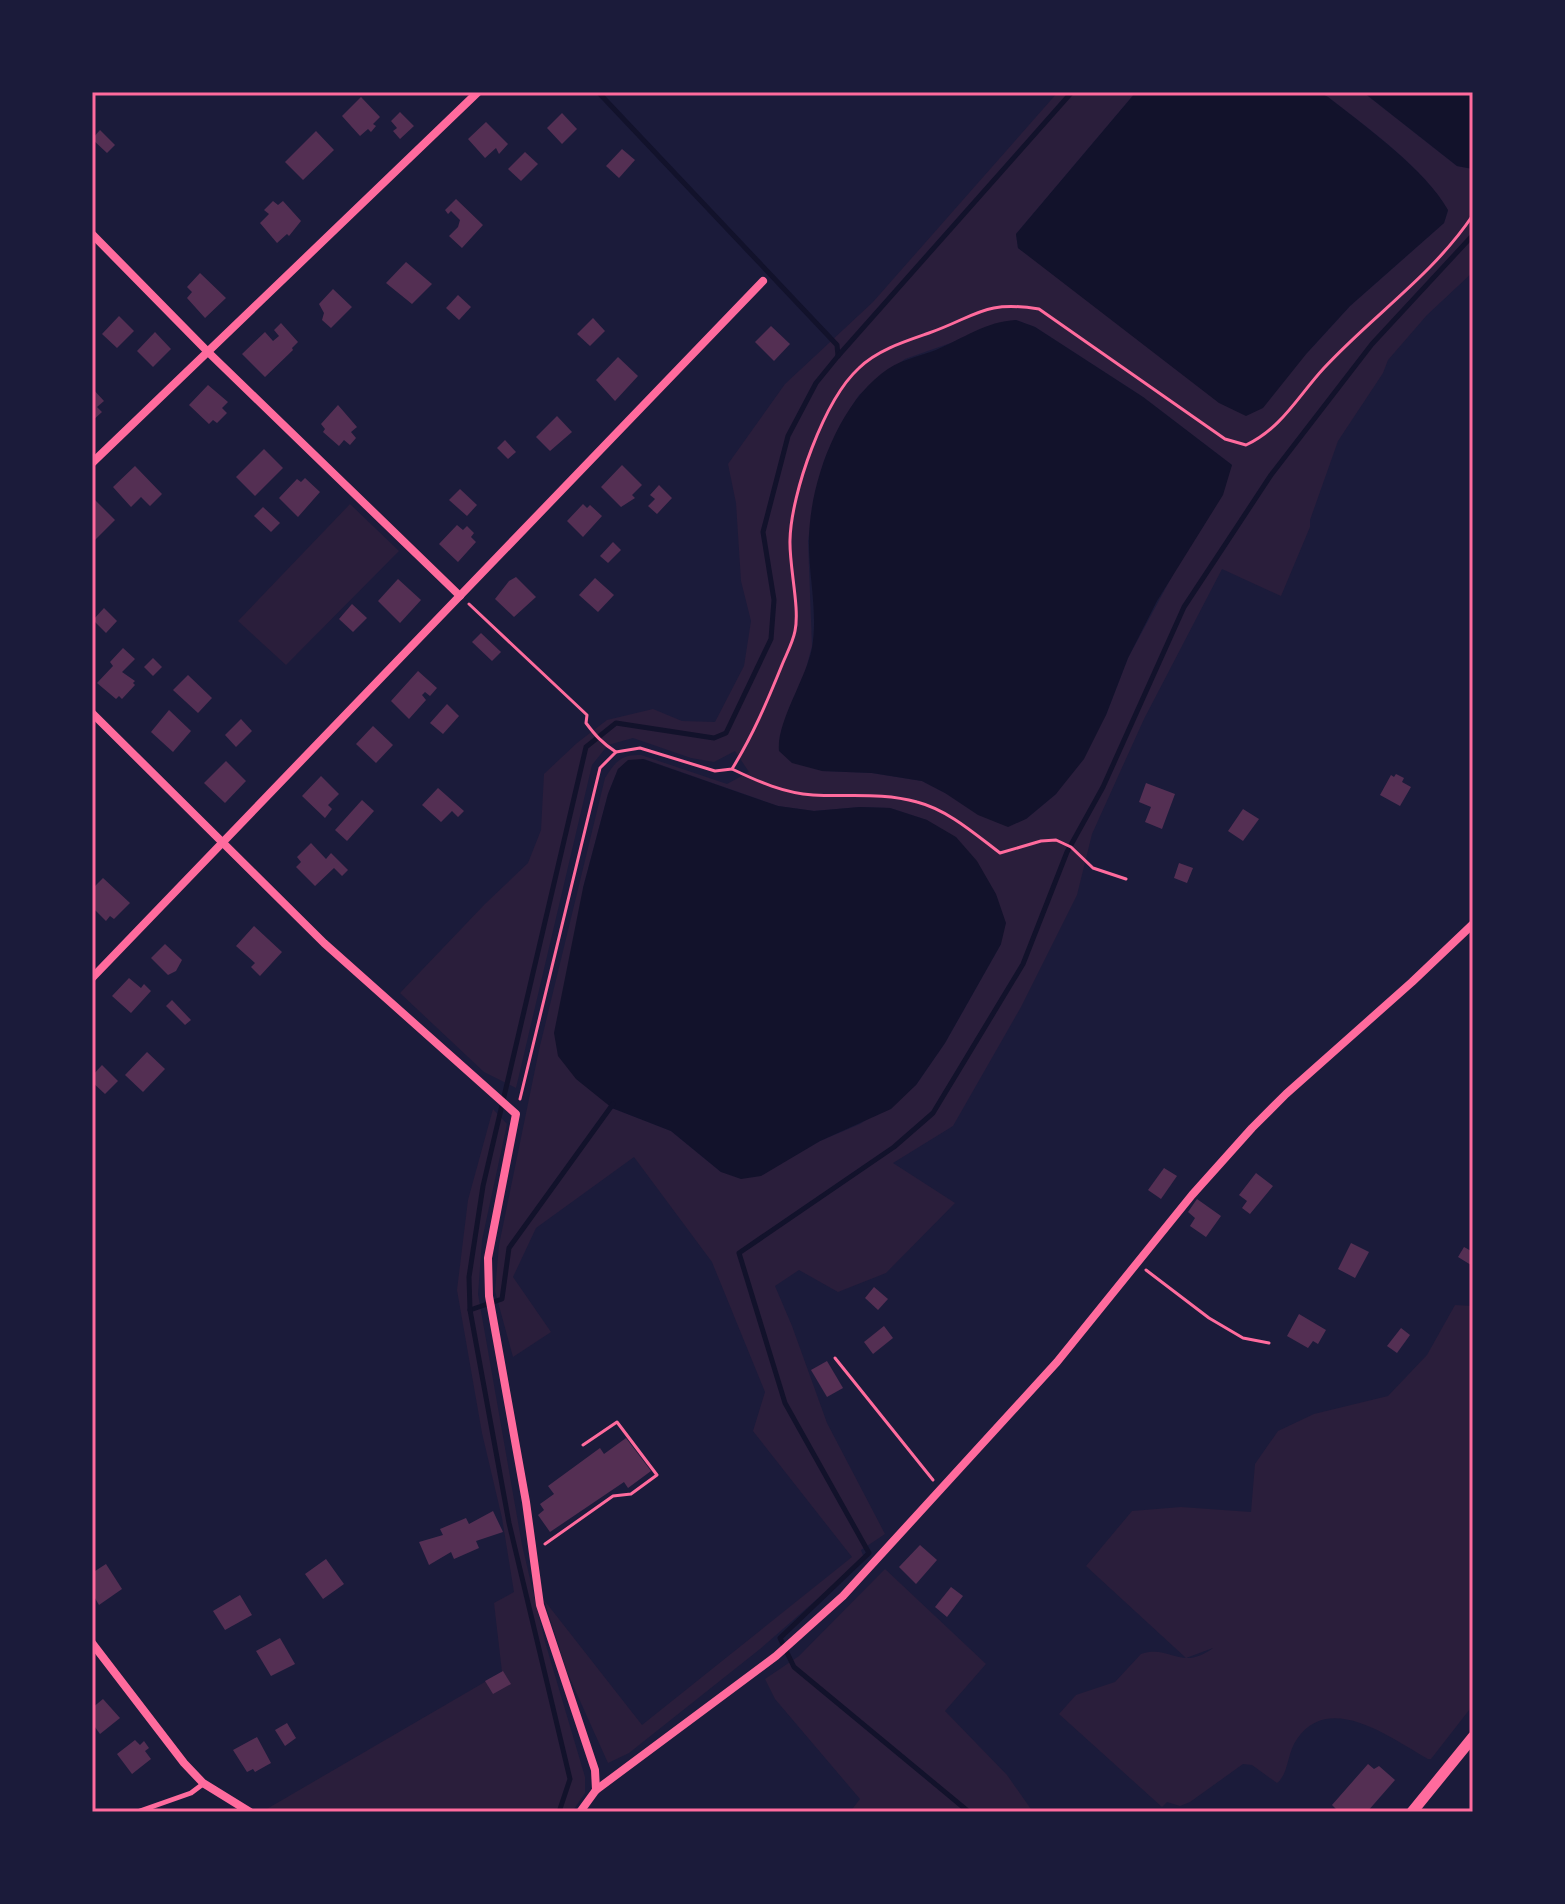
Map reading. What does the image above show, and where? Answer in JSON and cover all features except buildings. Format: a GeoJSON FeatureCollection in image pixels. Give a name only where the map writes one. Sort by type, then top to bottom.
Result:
{"type":"FeatureCollection","features":[{"type":"Feature","properties":{"kind":"street"},"geometry":{"type":"LineString","coordinates":[[92,463],[478,92]]}},
{"type":"Feature","properties":{"kind":"street"},"geometry":{"type":"LineString","coordinates":[[92,234],[208,352],[460,596]]}},
{"type":"Feature","properties":{"kind":"street"},"geometry":{"type":"LineString","coordinates":[[92,978],[763,281]]}},
{"type":"Feature","properties":{"kind":"street"},"geometry":{"type":"LineString","coordinates":[[92,713],[324,943],[516,1114],[488,1258],[489,1296],[526,1502],[540,1605],[595,1770],[596,1790]]}},
{"type":"Feature","properties":{"kind":"street"},"geometry":{"type":"LineString","coordinates":[[580,1812],[596,1790],[776,1656],[843,1596],[1057,1362],[1192,1195],[1286,1094],[1473,924]]}},
{"type":"Feature","properties":{"kind":"street"},"geometry":{"type":"LineString","coordinates":[[92,1643],[184,1763],[203,1783],[250,1812]]}},
{"type":"Feature","properties":{"kind":"street"},"geometry":{"type":"LineString","coordinates":[[1412,1812],[1473,1737]]}},
{"type":"Feature","properties":{"kind":"lane"},"geometry":{"type":"LineString","coordinates":[[137,1812],[191,1793],[203,1783]]}},
{"type":"Feature","properties":{"kind":"path"},"geometry":{"type":"LineString","coordinates":[[732,769],[756,729],[796,631],[789,539],[802,478],[822,423],[840,390],[860,366],[899,343],[987,307],[1012,305],[1039,309],[1225,439],[1246,445],[1264,436],[1288,414],[1323,369],[1436,264],[1473,215]]}},
{"type":"Feature","properties":{"kind":"path"},"geometry":{"type":"LineString","coordinates":[[460,596],[587,715],[586,723],[600,742],[616,752]]}},
{"type":"Feature","properties":{"kind":"path"},"geometry":{"type":"LineString","coordinates":[[516,1114],[600,768],[616,752],[640,748],[715,771],[732,769],[769,787],[813,795],[879,794],[921,802],[959,822],[1000,853],[1041,841],[1056,840],[1070,846],[1093,868],[1126,879]]}},
{"type":"Feature","properties":{"kind":"path"},"geometry":{"type":"LineString","coordinates":[[1137,1263],[1209,1318],[1243,1338],[1269,1343]]}},
{"type":"Feature","properties":{"kind":"path"},"geometry":{"type":"LineString","coordinates":[[835,1358],[940,1489]]}},
{"type":"Feature","properties":{"kind":"path"},"geometry":{"type":"LineString","coordinates":[[532,1554],[613,1496],[631,1494],[657,1475],[617,1422],[583,1445]]}},
{"type":"Feature","properties":{"kind":"shaded area"},"geometry":{"type":"Polygon","coordinates":[[[1058,92],[1136,92],[1016,234],[1018,248],[1064,281],[1307,353],[1350,306],[1444,223],[1448,211],[1410,164],[1318,92],[1363,92],[1457,166],[1473,169],[1473,272],[1427,315],[1388,360],[1383,373],[1338,441],[1310,527],[1281,596],[1222,569],[1144,719],[1092,834],[1077,895],[1021,1007],[953,1126],[893,1163],[955,1203],[886,1273],[838,1292],[799,1270],[775,1286],[827,1423],[885,1534],[861,1550],[864,1558],[760,1649],[629,1753],[608,1763],[567,1672],[544,1600],[642,1725],[852,1557],[753,1431],[765,1392],[712,1262],[634,1157],[536,1228],[513,1277],[551,1332],[513,1357],[495,1291],[499,1245],[539,1050],[605,778],[619,760],[641,755],[727,784],[749,772],[735,751],[714,762],[691,758],[633,738],[608,745],[592,765],[516,1088],[484,1072],[400,993],[528,863],[541,830],[544,774],[577,743],[607,720],[653,709],[682,721],[715,722],[744,666],[751,621],[741,581],[736,503],[728,464],[785,384],[873,302],[1058,92]],[[1016,320],[905,359],[859,395],[841,424],[825,458],[808,541],[812,646],[803,680],[822,771],[872,773],[922,781],[945,793],[1026,819],[1056,794],[1106,715],[1128,658],[1232,465],[1143,397],[1035,327],[1016,320]],[[644,759],[618,769],[608,794],[583,888],[612,1108],[671,1131],[721,1172],[761,1175],[820,1141],[860,1124],[916,1085],[945,1043],[1001,944],[927,820],[890,808],[814,811],[778,806],[644,759]]]}},
{"type":"Feature","properties":{"kind":"shaded area"},"geometry":{"type":"Polygon","coordinates":[[[1136,92],[1318,92],[1394,149],[1425,179],[1448,210],[1444,223],[1350,306],[1263,408],[1246,416],[1219,403],[1018,248],[1016,234],[1136,92]]]}},
{"type":"Feature","properties":{"kind":"shaded area"},"geometry":{"type":"Polygon","coordinates":[[[1363,92],[1473,92],[1473,169],[1457,166],[1363,92]]]}},
{"type":"Feature","properties":{"kind":"shaded area"},"geometry":{"type":"Polygon","coordinates":[[[1016,320],[1035,327],[1143,397],[1232,465],[1223,495],[1157,601],[1128,658],[1106,715],[1084,759],[1056,794],[1026,819],[1008,827],[978,815],[922,781],[872,773],[822,771],[792,763],[779,751],[779,740],[812,648],[814,622],[810,522],[819,475],[838,428],[865,389],[887,369],[985,327],[1016,320]]]}},
{"type":"Feature","properties":{"kind":"shaded area"},"geometry":{"type":"Polygon","coordinates":[[[350,504],[399,551],[286,665],[238,621],[350,504]]]}},
{"type":"Feature","properties":{"kind":"shaded area"},"geometry":{"type":"Polygon","coordinates":[[[643,759],[778,806],[814,811],[890,808],[927,820],[956,837],[977,861],[996,894],[1006,923],[1001,944],[945,1043],[916,1085],[891,1109],[820,1141],[761,1176],[741,1179],[721,1172],[671,1131],[612,1108],[576,1079],[558,1056],[554,1033],[583,888],[608,794],[618,769],[628,760],[643,759]]]}},
{"type":"Feature","properties":{"kind":"shaded area"},"geometry":{"type":"Polygon","coordinates":[[[493,1109],[507,1124],[482,1240],[478,1294],[522,1545],[545,1642],[585,1777],[585,1793],[572,1812],[270,1812],[265,1810],[502,1672],[494,1603],[514,1592],[457,1290],[468,1200],[493,1109]]]}},
{"type":"Feature","properties":{"kind":"shaded area"},"geometry":{"type":"Polygon","coordinates":[[[1455,1305],[1473,1306],[1473,1705],[1431,1759],[1361,1724],[1343,1719],[1326,1719],[1311,1725],[1297,1739],[1284,1774],[1277,1783],[1252,1765],[1243,1764],[1190,1802],[1180,1806],[1167,1802],[1162,1807],[1059,1714],[1076,1695],[1115,1682],[1141,1654],[1160,1652],[1186,1658],[1086,1566],[1132,1511],[1181,1507],[1251,1512],[1255,1464],[1278,1431],[1314,1414],[1388,1396],[1427,1355],[1455,1305]],[[1213,1648],[1187,1658],[1202,1655],[1213,1648]]]}},
{"type":"Feature","properties":{"kind":"shaded area"},"geometry":{"type":"Polygon","coordinates":[[[885,1569],[986,1664],[945,1711],[1007,1775],[1033,1812],[850,1812],[860,1799],[775,1699],[765,1679],[799,1656],[885,1569]]]}},
{"type":"Feature","properties":{"kind":"waterway"},"geometry":{"type":"LineString","coordinates":[[598,92],[837,345],[838,356]]}},
{"type":"Feature","properties":{"kind":"waterway"},"geometry":{"type":"LineString","coordinates":[[559,1812],[570,1779],[509,1523],[470,1310],[469,1277],[483,1186],[586,747],[616,723],[714,738],[726,733],[771,639],[774,600],[763,532],[788,436],[816,383],[1072,92]]}},
{"type":"Feature","properties":{"kind":"waterway"},"geometry":{"type":"LineString","coordinates":[[969,1812],[794,1667],[780,1638],[869,1553],[785,1403],[739,1253],[894,1147],[933,1113],[1023,964],[1067,852],[1103,787],[1184,607],[1271,475],[1372,344],[1473,235]]}},
{"type":"Feature","properties":{"kind":"waterway"},"geometry":{"type":"LineString","coordinates":[[470,1310],[502,1299],[509,1248],[613,1104]]}}]}
